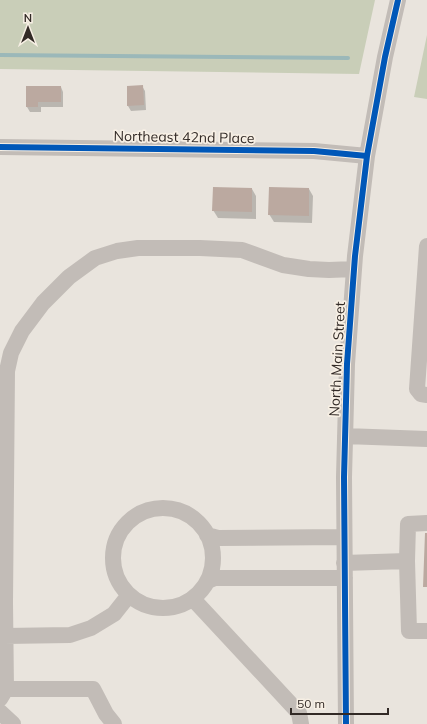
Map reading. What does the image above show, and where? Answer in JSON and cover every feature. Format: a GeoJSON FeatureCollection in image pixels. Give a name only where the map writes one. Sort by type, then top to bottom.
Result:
{"type":"FeatureCollection","features":[{"type":"Feature","properties":{"kind":"street","name":"North Main Street"},"geometry":{"type":"LineString","coordinates":[[350,724],[344,570],[347,364],[354,269],[367,156],[385,57],[398,0]]}},
{"type":"Feature","properties":{"kind":"street","name":"Northeast 42nd Place"},"geometry":{"type":"LineString","coordinates":[[0,147],[314,151],[367,156]]}},
{"type":"Feature","properties":{"kind":"street"},"geometry":{"type":"LineString","coordinates":[[427,246],[416,389],[421,394],[427,395]]}},
{"type":"Feature","properties":{"kind":"street"},"geometry":{"type":"LineString","coordinates":[[114,724],[106,714],[93,689],[3,694],[5,636],[7,371],[11,353],[22,331],[43,303],[69,277],[95,258],[116,251],[138,248],[242,250],[284,265],[328,270],[354,269]]}},
{"type":"Feature","properties":{"kind":"street"},"geometry":{"type":"LineString","coordinates":[[345,436],[427,439]]}},
{"type":"Feature","properties":{"kind":"street"},"geometry":{"type":"LineString","coordinates":[[167,508],[182,511],[195,519],[205,530],[212,544],[214,558],[208,581],[205,587],[193,599],[178,606],[162,609],[146,606],[129,595],[120,586],[114,571],[113,554],[116,538],[125,524],[138,514],[152,509],[167,508]]}},
{"type":"Feature","properties":{"kind":"street"},"geometry":{"type":"LineString","coordinates":[[427,523],[408,524],[407,561],[409,631],[427,631]]}},
{"type":"Feature","properties":{"kind":"street"},"geometry":{"type":"LineString","coordinates":[[207,535],[218,538],[344,537]]}},
{"type":"Feature","properties":{"kind":"street"},"geometry":{"type":"LineString","coordinates":[[208,581],[215,578],[344,570],[407,561]]}},
{"type":"Feature","properties":{"kind":"street"},"geometry":{"type":"LineString","coordinates":[[5,636],[70,635],[91,628],[114,614],[129,595]]}},
{"type":"Feature","properties":{"kind":"street"},"geometry":{"type":"LineString","coordinates":[[193,599],[299,714],[301,724]]}},
{"type":"Feature","properties":{"kind":"street"},"geometry":{"type":"LineString","coordinates":[[0,712],[13,724]]}},
{"type":"Feature","properties":{"kind":"green space"},"geometry":{"type":"Polygon","coordinates":[[[0,0],[375,0],[359,74],[0,69],[0,0]]]}},
{"type":"Feature","properties":{"kind":"green space"},"geometry":{"type":"Polygon","coordinates":[[[427,35],[427,99],[414,97],[427,35]]]}},
{"type":"Feature","properties":{"kind":"building"},"geometry":{"type":"Polygon","coordinates":[[[143,85],[144,105],[127,106],[127,86],[143,85]]]}},
{"type":"Feature","properties":{"kind":"building"},"geometry":{"type":"Polygon","coordinates":[[[26,86],[61,86],[61,102],[38,102],[38,107],[26,107],[26,86]]]}},
{"type":"Feature","properties":{"kind":"building"},"geometry":{"type":"Polygon","coordinates":[[[213,187],[252,188],[252,212],[212,211],[213,187]]]}},
{"type":"Feature","properties":{"kind":"building"},"geometry":{"type":"Polygon","coordinates":[[[269,187],[309,188],[309,216],[268,215],[269,187]]]}},
{"type":"Feature","properties":{"kind":"building"},"geometry":{"type":"Polygon","coordinates":[[[425,533],[427,533],[427,587],[423,587],[425,533]]]}},
{"type":"Feature","properties":{"kind":"waterway"},"geometry":{"type":"LineString","coordinates":[[0,55],[348,58]]}},
{"type":"Feature","properties":{"kind":"cycle path"},"geometry":{"type":"LineString","coordinates":[[346,724],[344,477],[347,364],[355,256],[367,156],[385,57],[398,0]]}},
{"type":"Feature","properties":{"kind":"cycle path"},"geometry":{"type":"LineString","coordinates":[[0,147],[314,151],[367,156]]}}]}
